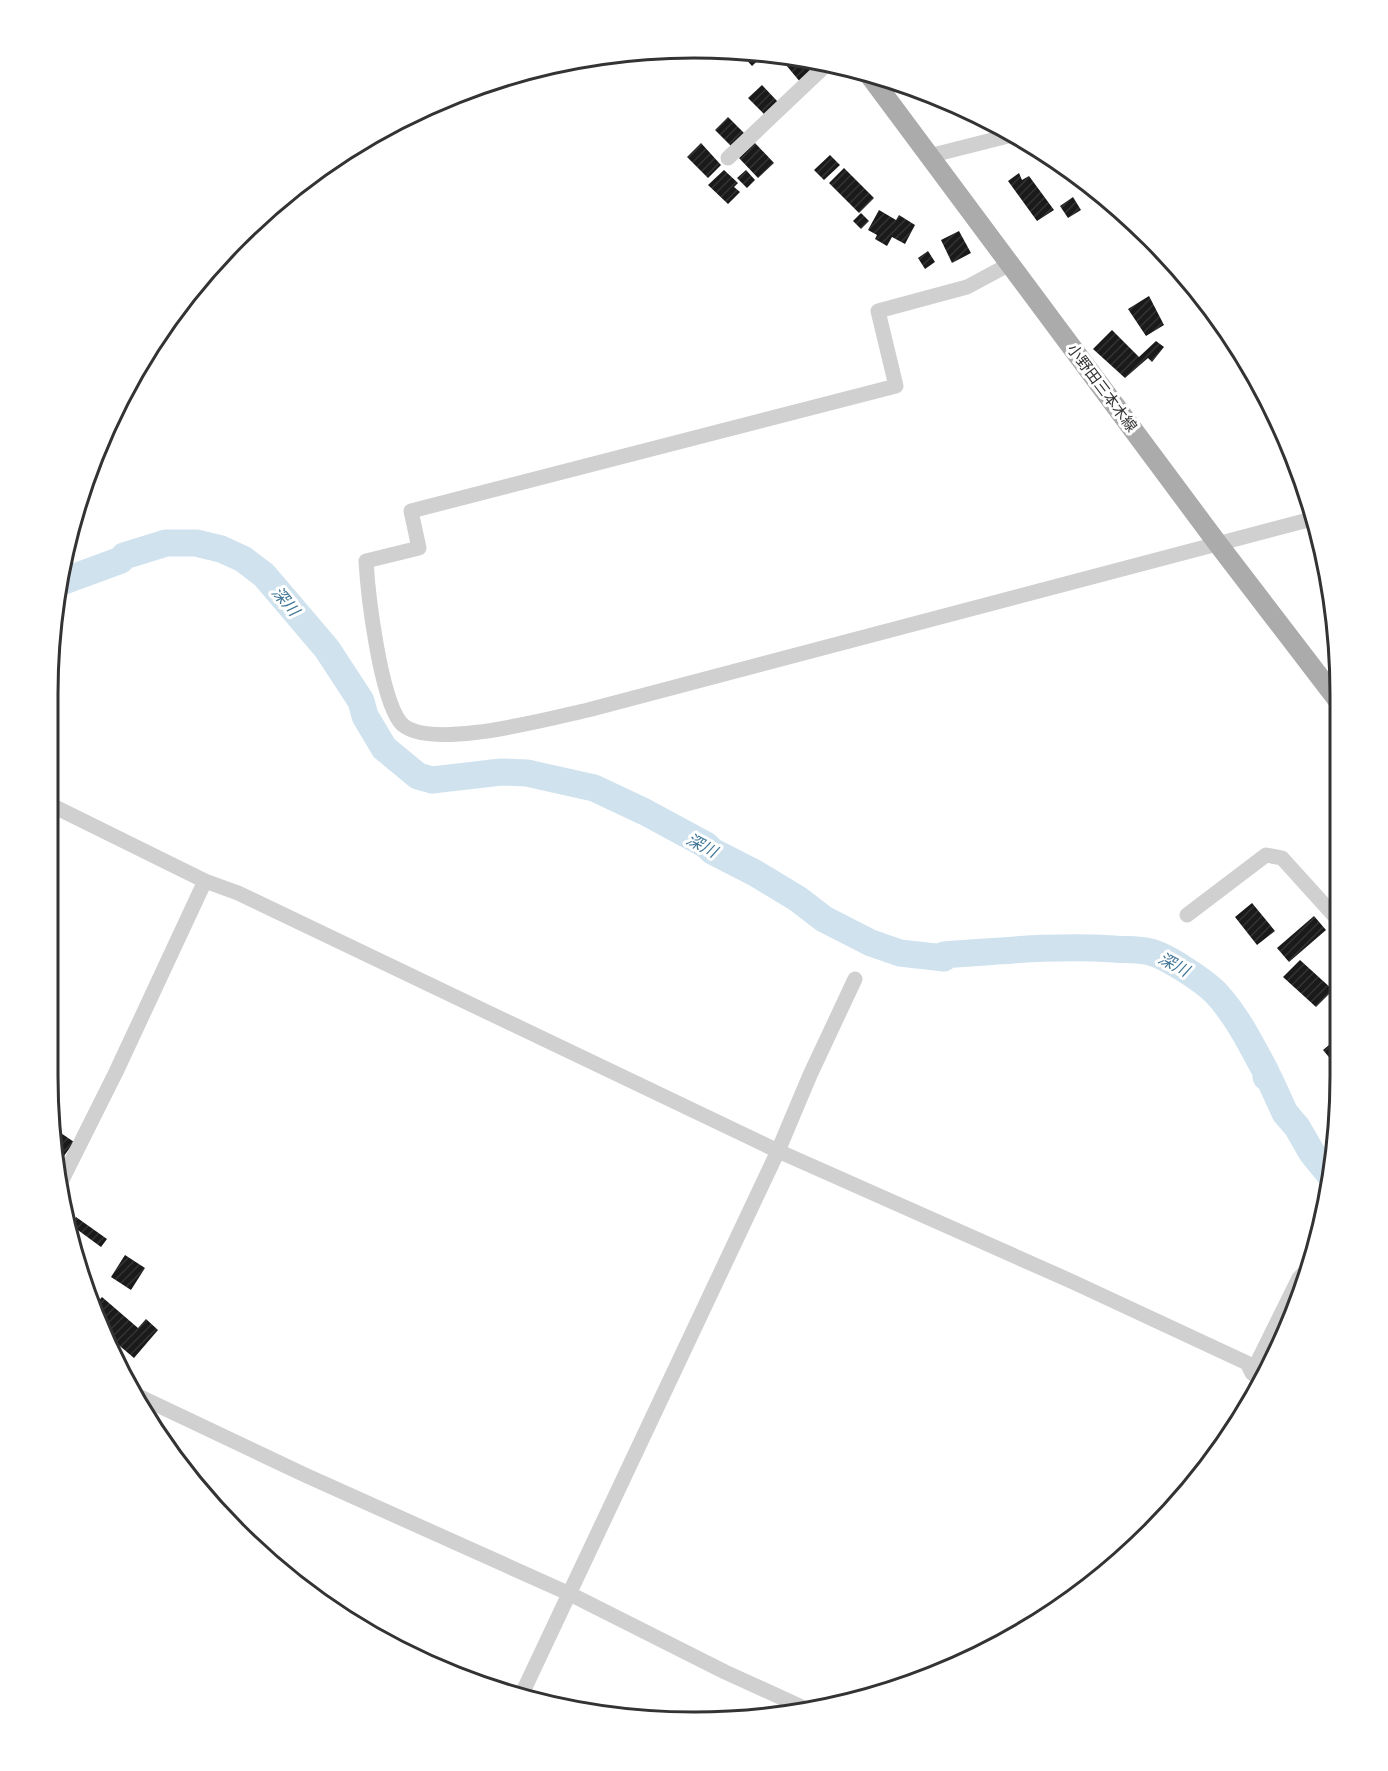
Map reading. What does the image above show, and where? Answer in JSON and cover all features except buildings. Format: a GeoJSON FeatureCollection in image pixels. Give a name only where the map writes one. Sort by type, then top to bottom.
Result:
{"type":"FeatureCollection","features":[{"type":"Feature","properties":{"kind":"main road","name":"小野田三本木線"},"geometry":{"type":"LineString","coordinates":[[877,86],[1218,544],[1330,690]]}},
{"type":"Feature","properties":{"kind":"street"},"geometry":{"type":"LineString","coordinates":[[728,158],[819,71]]}},
{"type":"Feature","properties":{"kind":"street"},"geometry":{"type":"LineString","coordinates":[[929,156],[1001,138]]}},
{"type":"Feature","properties":{"kind":"street"},"geometry":{"type":"LineString","coordinates":[[1010,264],[967,287],[878,311],[896,386],[411,511],[419,548],[366,561],[368,593],[385,685],[401,723],[415,732],[452,736],[500,729],[588,710],[1305,521]]}},
{"type":"Feature","properties":{"kind":"street"},"geometry":{"type":"LineString","coordinates":[[58,808],[206,881],[238,893],[778,1150],[1247,1363],[1255,1374]]}},
{"type":"Feature","properties":{"kind":"street"},"geometry":{"type":"LineString","coordinates":[[1187,915],[1266,855],[1282,858],[1330,910]]}},
{"type":"Feature","properties":{"kind":"street"},"geometry":{"type":"LineString","coordinates":[[66,1172],[206,881]]}},
{"type":"Feature","properties":{"kind":"street"},"geometry":{"type":"LineString","coordinates":[[524,1689],[778,1150],[855,979]]}},
{"type":"Feature","properties":{"kind":"street"},"geometry":{"type":"LineString","coordinates":[[147,1400],[570,1593],[725,1672],[795,1704]]}},
{"type":"Feature","properties":{"kind":"waterway","name":"深川"},"geometry":{"type":"LineString","coordinates":[[69,579],[121,560],[124,556],[166,543],[196,543],[221,549],[243,559],[264,575],[327,649],[361,701],[365,716],[384,748],[418,776],[432,780],[501,772],[527,773],[594,788],[706,845],[712,851],[798,899],[824,919],[871,943],[900,953],[944,958],[944,955],[1050,948],[1141,950],[1166,958],[1203,982],[1224,1002],[1250,1042],[1285,1113],[1323,1166]]}}]}
